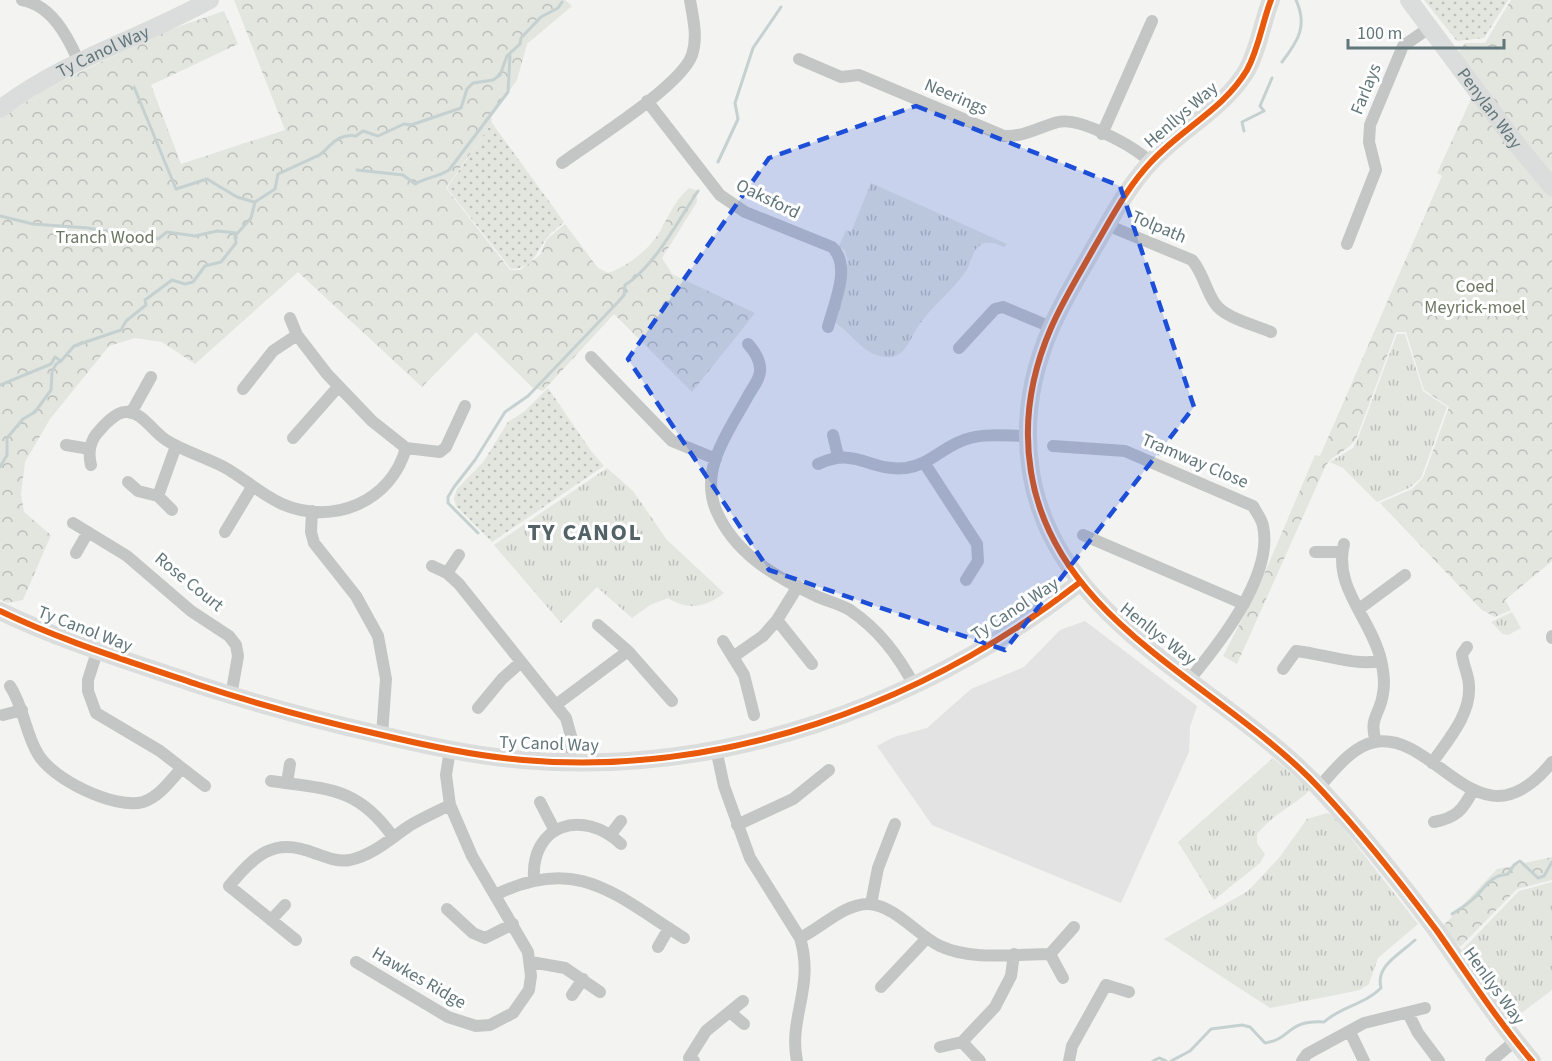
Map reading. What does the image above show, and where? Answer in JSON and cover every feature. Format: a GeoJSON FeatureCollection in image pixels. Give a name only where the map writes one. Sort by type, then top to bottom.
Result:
{"type":"FeatureCollection","features":[{"type":"Feature","properties":{"kind":"street"},"geometry":{"type":"LineString","coordinates":[[27,0],[45,10],[60,24],[78,60]]}},
{"type":"Feature","properties":{"kind":"street","name":"Ty Canol Way"},"geometry":{"type":"LineString","coordinates":[[0,108],[27,88],[78,60],[210,0]]}},
{"type":"Feature","properties":{"kind":"street"},"geometry":{"type":"LineString","coordinates":[[562,163],[679,75],[691,58],[695,36],[690,0]]}},
{"type":"Feature","properties":{"kind":"street","name":"Penylan Way"},"geometry":{"type":"LineString","coordinates":[[1409,0],[1518,146],[1552,187]]}},
{"type":"Feature","properties":{"kind":"street","name":"Henllys Way"},"geometry":{"type":"LineString","coordinates":[[1266,6],[1256,52],[1247,70],[1225,99],[1150,162],[1107,225],[1051,327],[1034,378],[1027,436],[1034,492],[1041,516],[1062,559],[1079,583],[1106,613],[1271,743],[1318,787],[1359,833],[1434,928],[1515,1041],[1532,1061]]}},
{"type":"Feature","properties":{"kind":"street"},"geometry":{"type":"LineString","coordinates":[[1102,134],[1152,21]]}},
{"type":"Feature","properties":{"kind":"street","name":"Farlays"},"geometry":{"type":"LineString","coordinates":[[1347,244],[1376,170],[1370,142],[1370,125],[1403,46],[1430,28]]}},
{"type":"Feature","properties":{"kind":"street","name":"Neerings"},"geometry":{"type":"LineString","coordinates":[[799,59],[841,77],[859,75],[1004,136],[1026,134],[1068,120],[1135,150],[1150,162]]}},
{"type":"Feature","properties":{"kind":"street","name":"Oaksford"},"geometry":{"type":"LineString","coordinates":[[646,101],[720,195],[745,212],[832,247],[840,255],[843,267],[828,327]]}},
{"type":"Feature","properties":{"kind":"street","name":"Tolpath"},"geometry":{"type":"LineString","coordinates":[[1107,225],[1192,260],[1201,271],[1215,304],[1224,311],[1271,332]]}},
{"type":"Feature","properties":{"kind":"street"},"geometry":{"type":"LineString","coordinates":[[959,348],[995,309],[1004,307],[1051,327]]}},
{"type":"Feature","properties":{"kind":"street"},"geometry":{"type":"LineString","coordinates":[[290,318],[297,335],[338,387],[372,421],[406,448],[424,452],[440,452],[446,447],[465,406]]}},
{"type":"Feature","properties":{"kind":"street"},"geometry":{"type":"LineString","coordinates":[[243,389],[273,351],[297,335]]}},
{"type":"Feature","properties":{"kind":"street"},"geometry":{"type":"LineString","coordinates":[[748,344],[758,356],[759,375],[723,440],[710,475],[715,508],[732,537],[753,561],[798,586],[848,609],[876,631],[898,655],[914,685]]}},
{"type":"Feature","properties":{"kind":"street"},"geometry":{"type":"LineString","coordinates":[[591,357],[672,441],[716,459]]}},
{"type":"Feature","properties":{"kind":"street"},"geometry":{"type":"LineString","coordinates":[[131,413],[151,377]]}},
{"type":"Feature","properties":{"kind":"street"},"geometry":{"type":"LineString","coordinates":[[293,438],[338,387]]}},
{"type":"Feature","properties":{"kind":"street"},"geometry":{"type":"LineString","coordinates":[[91,465],[90,449],[97,433],[112,419],[124,412],[131,413],[176,446],[209,459],[239,475],[252,487],[287,506],[312,511],[345,508],[362,503],[375,495],[390,483],[406,448]]}},
{"type":"Feature","properties":{"kind":"street"},"geometry":{"type":"LineString","coordinates":[[833,435],[838,456]]}},
{"type":"Feature","properties":{"kind":"street"},"geometry":{"type":"LineString","coordinates":[[818,464],[838,456],[896,468],[925,464],[966,439],[1027,436]]}},
{"type":"Feature","properties":{"kind":"street"},"geometry":{"type":"LineString","coordinates":[[66,445],[90,449]]}},
{"type":"Feature","properties":{"kind":"street"},"geometry":{"type":"LineString","coordinates":[[158,496],[176,446]]}},
{"type":"Feature","properties":{"kind":"street","name":"Tramway Close"},"geometry":{"type":"LineString","coordinates":[[1053,446],[1125,451],[1253,506],[1263,524],[1265,539],[1258,572],[1244,604],[1224,637],[1190,679]]}},
{"type":"Feature","properties":{"kind":"street"},"geometry":{"type":"LineString","coordinates":[[925,464],[977,544],[978,561],[966,580]]}},
{"type":"Feature","properties":{"kind":"street"},"geometry":{"type":"LineString","coordinates":[[128,483],[146,495],[158,496],[172,510]]}},
{"type":"Feature","properties":{"kind":"street"},"geometry":{"type":"LineString","coordinates":[[225,532],[252,487]]}},
{"type":"Feature","properties":{"kind":"street"},"geometry":{"type":"LineString","coordinates":[[312,511],[314,543],[356,596],[378,636],[386,679],[382,735]]}},
{"type":"Feature","properties":{"kind":"street","name":"Rose Court"},"geometry":{"type":"LineString","coordinates":[[73,523],[127,556],[191,611],[229,636],[236,645],[238,656],[231,696]]}},
{"type":"Feature","properties":{"kind":"street"},"geometry":{"type":"LineString","coordinates":[[76,554],[88,532]]}},
{"type":"Feature","properties":{"kind":"street"},"geometry":{"type":"LineString","coordinates":[[1083,535],[1244,604]]}},
{"type":"Feature","properties":{"kind":"street"},"geometry":{"type":"LineString","coordinates":[[1315,552],[1342,548],[1340,561],[1344,582],[1359,609],[1381,661],[1383,694],[1373,719],[1376,742]]}},
{"type":"Feature","properties":{"kind":"street"},"geometry":{"type":"LineString","coordinates":[[447,573],[459,555]]}},
{"type":"Feature","properties":{"kind":"street"},"geometry":{"type":"LineString","coordinates":[[432,566],[447,573],[557,704],[569,728],[572,762]]}},
{"type":"Feature","properties":{"kind":"street"},"geometry":{"type":"LineString","coordinates":[[1359,609],[1404,575]]}},
{"type":"Feature","properties":{"kind":"street","name":"Ty Canol Way"},"geometry":{"type":"LineString","coordinates":[[0,612],[97,652],[293,715],[450,750],[524,760],[572,762],[668,757],[716,749],[793,732],[868,706],[914,685],[1011,633],[1079,583]]}},
{"type":"Feature","properties":{"kind":"street"},"geometry":{"type":"LineString","coordinates":[[733,657],[763,636],[777,620],[798,586]]}},
{"type":"Feature","properties":{"kind":"street"},"geometry":{"type":"LineString","coordinates":[[777,620],[812,664]]}},
{"type":"Feature","properties":{"kind":"street"},"geometry":{"type":"LineString","coordinates":[[598,625],[628,651],[672,701]]}},
{"type":"Feature","properties":{"kind":"street"},"geometry":{"type":"LineString","coordinates":[[723,641],[744,675],[754,715]]}},
{"type":"Feature","properties":{"kind":"street"},"geometry":{"type":"LineString","coordinates":[[1432,763],[1468,703],[1469,685],[1462,654],[1467,647]]}},
{"type":"Feature","properties":{"kind":"street"},"geometry":{"type":"LineString","coordinates":[[557,704],[628,651]]}},
{"type":"Feature","properties":{"kind":"street"},"geometry":{"type":"LineString","coordinates":[[1283,669],[1296,651],[1322,654],[1353,662],[1381,661]]}},
{"type":"Feature","properties":{"kind":"street"},"geometry":{"type":"LineString","coordinates":[[97,652],[88,680],[87,692],[96,713],[160,752],[205,786]]}},
{"type":"Feature","properties":{"kind":"street"},"geometry":{"type":"LineString","coordinates":[[478,708],[502,679],[521,662]]}},
{"type":"Feature","properties":{"kind":"street"},"geometry":{"type":"LineString","coordinates":[[10,686],[22,710],[33,744],[46,765],[112,801],[131,803],[151,798],[181,769]]}},
{"type":"Feature","properties":{"kind":"street"},"geometry":{"type":"LineString","coordinates":[[3,715],[22,710]]}},
{"type":"Feature","properties":{"kind":"street"},"geometry":{"type":"LineString","coordinates":[[1318,787],[1353,752],[1376,742],[1403,746],[1473,790],[1491,795],[1512,793],[1526,787],[1551,765]]}},
{"type":"Feature","properties":{"kind":"street"},"geometry":{"type":"LineString","coordinates":[[716,749],[724,786],[750,858],[800,938],[805,956],[805,975],[794,1045],[797,1061]]}},
{"type":"Feature","properties":{"kind":"street","name":"Hawkes Ridge"},"geometry":{"type":"LineString","coordinates":[[356,962],[448,1017],[477,1026],[490,1025],[502,1020],[523,1002],[529,990],[531,962],[523,940],[472,856],[450,805],[446,775],[450,750]]}},
{"type":"Feature","properties":{"kind":"street"},"geometry":{"type":"LineString","coordinates":[[287,783],[290,764]]}},
{"type":"Feature","properties":{"kind":"street"},"geometry":{"type":"LineString","coordinates":[[737,825],[793,799],[830,770]]}},
{"type":"Feature","properties":{"kind":"street"},"geometry":{"type":"LineString","coordinates":[[271,781],[339,792],[359,801],[380,819],[393,837]]}},
{"type":"Feature","properties":{"kind":"street"},"geometry":{"type":"LineString","coordinates":[[1434,822],[1450,819],[1462,811],[1473,790]]}},
{"type":"Feature","properties":{"kind":"street"},"geometry":{"type":"LineString","coordinates":[[540,802],[555,831]]}},
{"type":"Feature","properties":{"kind":"street"},"geometry":{"type":"LineString","coordinates":[[296,940],[226,890],[249,864],[270,850],[296,847],[329,858],[349,860],[370,853],[393,837],[450,805]]}},
{"type":"Feature","properties":{"kind":"street"},"geometry":{"type":"LineString","coordinates":[[611,834],[621,820]]}},
{"type":"Feature","properties":{"kind":"street"},"geometry":{"type":"LineString","coordinates":[[534,880],[533,869],[539,848],[555,831],[568,825],[584,824],[599,827],[621,844]]}},
{"type":"Feature","properties":{"kind":"street"},"geometry":{"type":"LineString","coordinates":[[871,904],[878,868],[895,824]]}},
{"type":"Feature","properties":{"kind":"street"},"geometry":{"type":"LineString","coordinates":[[495,895],[534,880],[554,876],[585,881],[613,894],[684,938]]}},
{"type":"Feature","properties":{"kind":"street"},"geometry":{"type":"LineString","coordinates":[[800,938],[846,911],[871,904],[887,910],[927,939],[957,952],[1050,954],[1074,927]]}},
{"type":"Feature","properties":{"kind":"street"},"geometry":{"type":"LineString","coordinates":[[271,920],[285,905]]}},
{"type":"Feature","properties":{"kind":"street"},"geometry":{"type":"LineString","coordinates":[[447,909],[473,933],[485,938],[513,924]]}},
{"type":"Feature","properties":{"kind":"street"},"geometry":{"type":"LineString","coordinates":[[658,947],[669,928]]}},
{"type":"Feature","properties":{"kind":"street"},"geometry":{"type":"LineString","coordinates":[[880,987],[927,939]]}},
{"type":"Feature","properties":{"kind":"street"},"geometry":{"type":"LineString","coordinates":[[940,1047],[962,1042],[995,1007],[1005,992],[1011,976],[1014,954]]}},
{"type":"Feature","properties":{"kind":"street"},"geometry":{"type":"LineString","coordinates":[[1050,954],[1063,978]]}},
{"type":"Feature","properties":{"kind":"street"},"geometry":{"type":"LineString","coordinates":[[531,962],[565,968],[600,992]]}},
{"type":"Feature","properties":{"kind":"street"},"geometry":{"type":"LineString","coordinates":[[572,995],[583,979]]}},
{"type":"Feature","properties":{"kind":"street"},"geometry":{"type":"LineString","coordinates":[[1069,1061],[1072,1046],[1106,985],[1129,992]]}},
{"type":"Feature","properties":{"kind":"street"},"geometry":{"type":"LineString","coordinates":[[687,1057],[706,1031],[743,1001]]}},
{"type":"Feature","properties":{"kind":"street"},"geometry":{"type":"LineString","coordinates":[[1302,1061],[1307,1054],[1364,1023],[1425,1008]]}},
{"type":"Feature","properties":{"kind":"street"},"geometry":{"type":"LineString","coordinates":[[731,1013],[744,1024]]}},
{"type":"Feature","properties":{"kind":"street"},"geometry":{"type":"LineString","coordinates":[[1408,1013],[1418,1033],[1439,1061]]}},
{"type":"Feature","properties":{"kind":"street"},"geometry":{"type":"LineString","coordinates":[[1350,1032],[1364,1061]]}},
{"type":"Feature","properties":{"kind":"street"},"geometry":{"type":"LineString","coordinates":[[1491,1061],[1515,1041]]}},
{"type":"Feature","properties":{"kind":"street"},"geometry":{"type":"LineString","coordinates":[[962,1042],[980,1061]]}},
{"type":"Feature","properties":{"kind":"highlighted area"},"geometry":{"type":"Polygon","coordinates":[[[916,106],[1120,186],[1194,407],[1005,650],[769,570],[628,359],[769,158],[916,106]]]}},
{"type":"Feature","properties":{"kind":"shaded area"},"geometry":{"type":"Polygon","coordinates":[[[1085,621],[1197,706],[1190,727],[1189,752],[1121,903],[932,825],[877,746],[894,737],[927,728],[971,689],[1024,667],[1060,630],[1085,621]]]}},
{"type":"Feature","properties":{"kind":"green space","name":"Tranch Wood"},"geometry":{"type":"Polygon","coordinates":[[[234,0],[565,0],[572,6],[527,44],[517,80],[491,117],[492,123],[446,188],[510,270],[520,270],[540,255],[547,239],[565,224],[598,268],[608,273],[629,263],[647,248],[683,193],[689,188],[696,190],[697,202],[662,258],[672,274],[755,313],[692,392],[614,314],[543,391],[532,387],[476,332],[422,387],[298,272],[195,364],[162,342],[135,338],[109,346],[50,419],[25,462],[21,494],[24,512],[51,535],[23,600],[7,603],[0,599],[0,119],[49,87],[166,31],[224,11],[238,44],[151,85],[181,164],[285,130],[234,0]]]}},
{"type":"Feature","properties":{"kind":"green space"},"geometry":{"type":"Polygon","coordinates":[[[1424,0],[1508,0],[1484,38],[1457,41],[1424,0]]]}},
{"type":"Feature","properties":{"kind":"green space","name":"Coed Meyrick-moel"},"geometry":{"type":"Polygon","coordinates":[[[1511,0],[1552,0],[1552,561],[1505,600],[1511,610],[1495,617],[1482,610],[1380,503],[1412,489],[1423,478],[1449,407],[1424,390],[1406,332],[1396,332],[1356,439],[1326,465],[1237,664],[1223,656],[1257,591],[1315,455],[1320,456],[1442,176],[1437,173],[1478,84],[1458,53],[1465,43],[1485,43],[1511,0]]]}},
{"type":"Feature","properties":{"kind":"green space"},"geometry":{"type":"Polygon","coordinates":[[[492,123],[564,222],[548,237],[529,263],[518,268],[511,269],[447,188],[492,123]]]}},
{"type":"Feature","properties":{"kind":"green space"},"geometry":{"type":"Polygon","coordinates":[[[871,183],[1007,244],[1004,247],[988,243],[978,247],[960,279],[922,320],[904,349],[898,355],[891,357],[870,352],[833,322],[848,262],[845,251],[839,246],[846,230],[851,232],[871,183]]]}},
{"type":"Feature","properties":{"kind":"green space"},"geometry":{"type":"Polygon","coordinates":[[[1397,334],[1405,334],[1423,391],[1447,407],[1421,478],[1409,488],[1377,502],[1343,468],[1330,462],[1353,448],[1357,441],[1397,334]]]}},
{"type":"Feature","properties":{"kind":"green space"},"geometry":{"type":"Polygon","coordinates":[[[548,388],[591,451],[604,466],[492,542],[456,506],[454,498],[457,489],[484,461],[508,422],[525,411],[548,388]]]}},
{"type":"Feature","properties":{"kind":"green space"},"geometry":{"type":"Polygon","coordinates":[[[607,468],[633,491],[667,540],[724,593],[711,602],[697,606],[683,605],[668,598],[650,605],[632,618],[597,587],[561,623],[494,545],[607,468]]]}},
{"type":"Feature","properties":{"kind":"green space"},"geometry":{"type":"Polygon","coordinates":[[[1512,612],[1521,628],[1508,635],[1503,634],[1491,622],[1512,612]]]}},
{"type":"Feature","properties":{"kind":"green space"},"geometry":{"type":"Polygon","coordinates":[[[1273,758],[1310,790],[1257,834],[1257,843],[1265,854],[1260,863],[1214,900],[1178,842],[1273,758]]]}},
{"type":"Feature","properties":{"kind":"green space"},"geometry":{"type":"Polygon","coordinates":[[[1327,813],[1333,815],[1418,924],[1378,958],[1369,984],[1360,990],[1270,1008],[1164,939],[1248,891],[1279,858],[1307,819],[1327,813]]]}},
{"type":"Feature","properties":{"kind":"green space"},"geometry":{"type":"Polygon","coordinates":[[[1552,857],[1552,880],[1517,889],[1460,947],[1443,926],[1497,869],[1552,857]]]}},
{"type":"Feature","properties":{"kind":"green space"},"geometry":{"type":"Polygon","coordinates":[[[1552,882],[1552,990],[1512,1020],[1462,950],[1519,891],[1552,882]]]}},
{"type":"Feature","properties":{"kind":"waterway"},"geometry":{"type":"LineString","coordinates":[[1282,62],[1300,33],[1300,9],[1296,0]]}},
{"type":"Feature","properties":{"kind":"waterway"},"geometry":{"type":"LineString","coordinates":[[0,467],[7,455],[7,438],[23,419],[35,412],[51,390],[52,372],[56,364],[74,346],[121,330],[126,321],[146,305],[145,300],[172,280],[185,284],[193,282],[205,266],[221,262],[236,243],[235,236],[251,218],[255,202],[275,189],[278,174],[321,154],[332,143],[345,136],[356,136],[363,131],[378,136],[404,124],[411,125],[461,108],[467,89],[473,83],[493,80],[500,75],[507,56],[520,44],[521,38],[541,17],[558,8],[562,2]]}},
{"type":"Feature","properties":{"kind":"waterway"},"geometry":{"type":"LineString","coordinates":[[718,162],[738,119],[735,103],[753,48],[781,7]]}},
{"type":"Feature","properties":{"kind":"waterway"},"geometry":{"type":"LineString","coordinates":[[357,170],[403,175],[415,184],[449,170],[508,92],[510,55]]}},
{"type":"Feature","properties":{"kind":"waterway"},"geometry":{"type":"LineString","coordinates":[[1244,131],[1242,122],[1264,111],[1260,106],[1272,78]]}},
{"type":"Feature","properties":{"kind":"waterway"},"geometry":{"type":"LineString","coordinates":[[134,87],[176,189],[207,179],[237,197],[254,202]]}},
{"type":"Feature","properties":{"kind":"waterway"},"geometry":{"type":"LineString","coordinates":[[478,533],[448,503],[448,497],[454,487],[475,460],[505,412],[528,396],[624,295],[625,285],[636,277],[656,255],[698,191]]}},
{"type":"Feature","properties":{"kind":"waterway"},"geometry":{"type":"LineString","coordinates":[[0,216],[33,224],[88,228],[131,235],[141,232],[158,239],[167,232],[195,236],[217,231],[237,233]]}},
{"type":"Feature","properties":{"kind":"waterway"},"geometry":{"type":"LineString","coordinates":[[0,385],[51,364],[55,357],[61,361]]}},
{"type":"Feature","properties":{"kind":"waterway"},"geometry":{"type":"LineString","coordinates":[[1452,914],[1471,901],[1496,877],[1508,874],[1520,861],[1538,878],[1544,876],[1552,862]]}},
{"type":"Feature","properties":{"kind":"waterway"},"geometry":{"type":"LineString","coordinates":[[1171,1061],[1190,1051],[1211,1029],[1242,1025],[1250,1027],[1265,1043],[1274,1041],[1303,1024],[1324,1022],[1381,988],[1380,980],[1385,967],[1415,940]]}},
{"type":"Feature","properties":{"kind":"waterway"},"geometry":{"type":"LineString","coordinates":[[1153,1061],[1159,1058],[1166,1061]]}},
{"type":"Feature","properties":{"kind":"cycle path"},"geometry":{"type":"LineString","coordinates":[[1271,0],[1255,53],[1238,84],[1214,108],[1163,150],[1135,181],[1114,213],[1061,307],[1044,345],[1030,399],[1028,435],[1031,472],[1046,525],[1073,572],[1108,612],[1150,650],[1283,753],[1322,791],[1410,895],[1532,1061]]}},
{"type":"Feature","properties":{"kind":"cycle path"},"geometry":{"type":"LineString","coordinates":[[0,611],[123,660],[267,706],[313,718],[469,753],[523,760],[598,762],[672,757],[745,744],[817,724],[887,697],[954,665],[1018,626],[1079,583]]}},
{"type":"Feature","properties":{"kind":"district","name":"TY CANOL"},"geometry":{"type":"Point","coordinates":[585,532]}}]}
